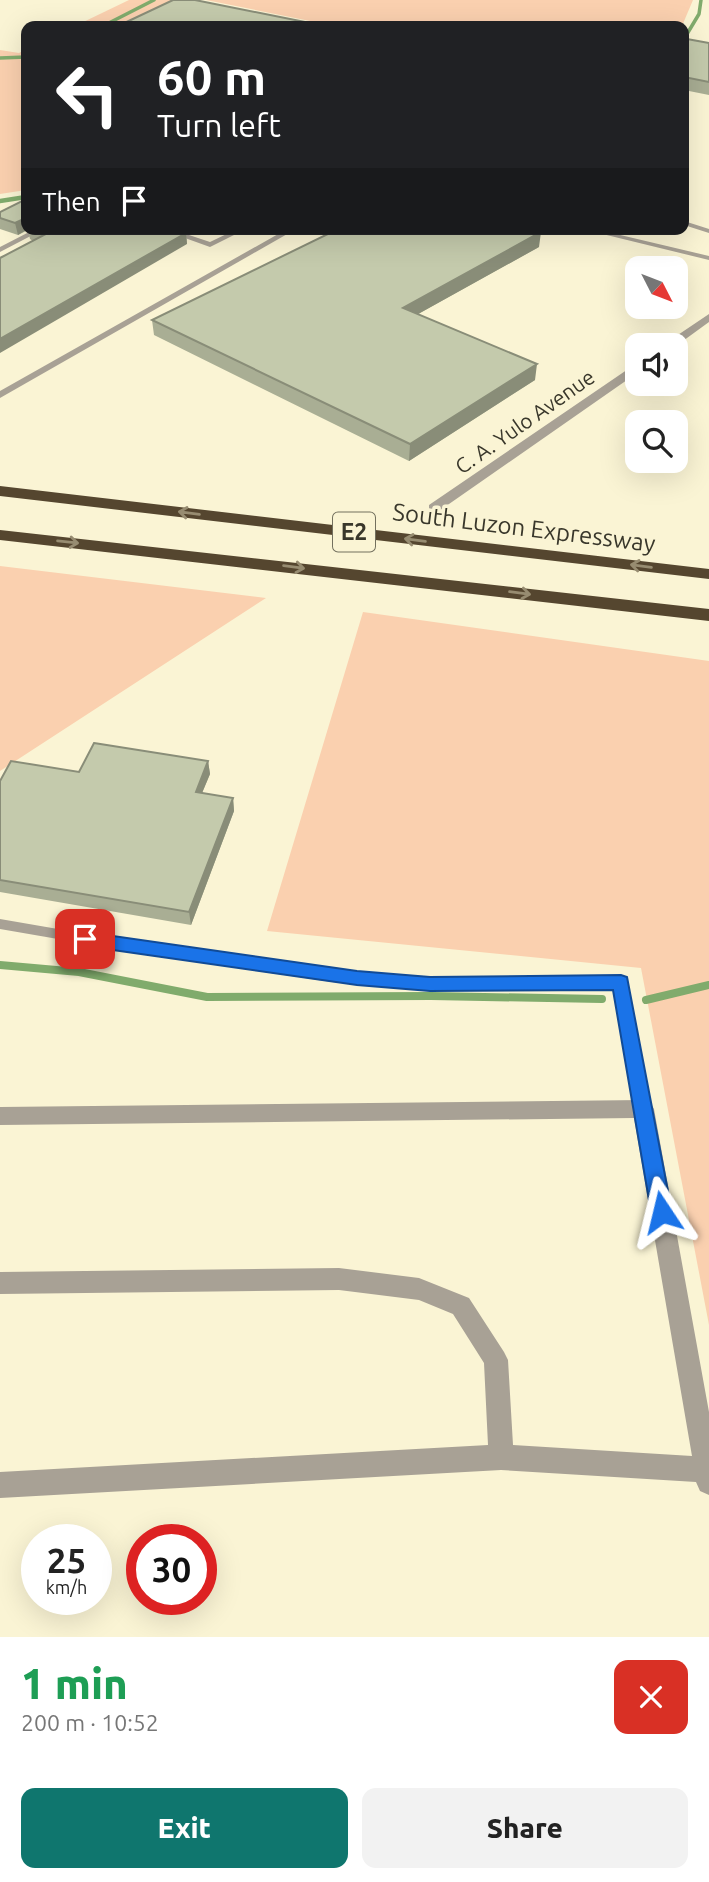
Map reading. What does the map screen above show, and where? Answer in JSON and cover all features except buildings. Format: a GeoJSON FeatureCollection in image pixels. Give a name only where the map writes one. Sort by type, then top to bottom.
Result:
{"type":"FeatureCollection","features":[{"type":"Feature","properties":{"kind":"highway","name":"South Luzon Expressway"},"geometry":{"type":"LineString","coordinates":[[0,491],[709,574]]}},
{"type":"Feature","properties":{"kind":"highway","name":"E2"},"geometry":{"type":"LineString","coordinates":[[0,535],[709,615]]}},
{"type":"Feature","properties":{"kind":"street"},"geometry":{"type":"LineString","coordinates":[[686,333],[709,317]]}},
{"type":"Feature","properties":{"kind":"street","name":"C. A. Yulo Avenue"},"geometry":{"type":"LineString","coordinates":[[434,509],[625,375]]}},
{"type":"Feature","properties":{"kind":"street"},"geometry":{"type":"LineString","coordinates":[[0,1116],[643,1109],[708,1476],[501,1457],[0,1485]]}},
{"type":"Feature","properties":{"kind":"street"},"geometry":{"type":"LineString","coordinates":[[0,1283],[339,1279],[419,1289],[461,1306],[496,1360],[501,1457]]}},
{"type":"Feature","properties":{"kind":"lane"},"geometry":{"type":"LineString","coordinates":[[689,225],[709,231]]}},
{"type":"Feature","properties":{"kind":"lane"},"geometry":{"type":"LineString","coordinates":[[0,250],[29,235]]}},
{"type":"Feature","properties":{"kind":"lane"},"geometry":{"type":"LineString","coordinates":[[181,235],[210,245],[231,235]]}},
{"type":"Feature","properties":{"kind":"lane"},"geometry":{"type":"LineString","coordinates":[[0,395],[282,235]]}},
{"type":"Feature","properties":{"kind":"lane"},"geometry":{"type":"LineString","coordinates":[[611,235],[709,258]]}},
{"type":"Feature","properties":{"kind":"lane"},"geometry":{"type":"LineString","coordinates":[[0,924],[162,952],[332,976],[430,984],[621,983],[643,1109]]}},
{"type":"Feature","properties":{"kind":"shaded area"},"geometry":{"type":"Polygon","coordinates":[[[129,0],[176,0],[132,21],[85,21],[129,0]]]}},
{"type":"Feature","properties":{"kind":"shaded area"},"geometry":{"type":"Polygon","coordinates":[[[206,0],[693,0],[684,21],[310,21],[206,0]]]}},
{"type":"Feature","properties":{"kind":"shaded area"},"geometry":{"type":"Polygon","coordinates":[[[0,50],[21,52],[21,191],[0,194],[0,50]]]}},
{"type":"Feature","properties":{"kind":"shaded area"},"geometry":{"type":"Polygon","coordinates":[[[0,566],[266,598],[0,771],[0,566]]]}},
{"type":"Feature","properties":{"kind":"shaded area"},"geometry":{"type":"Polygon","coordinates":[[[363,612],[709,661],[709,1325],[641,968],[267,931],[363,612]]]}},
{"type":"Feature","properties":{"kind":"waterway"},"geometry":{"type":"LineString","coordinates":[[113,21],[154,0]]}},
{"type":"Feature","properties":{"kind":"waterway"},"geometry":{"type":"LineString","coordinates":[[689,31],[699,14],[701,0]]}},
{"type":"Feature","properties":{"kind":"waterway"},"geometry":{"type":"LineString","coordinates":[[0,58],[21,57]]}},
{"type":"Feature","properties":{"kind":"waterway"},"geometry":{"type":"LineString","coordinates":[[0,201],[21,198]]}},
{"type":"Feature","properties":{"kind":"waterway"},"geometry":{"type":"LineString","coordinates":[[0,965],[79,972],[207,997],[431,996],[602,999]]}},
{"type":"Feature","properties":{"kind":"waterway"},"geometry":{"type":"LineString","coordinates":[[646,1000],[709,985]]}},
{"type":"Feature","properties":{"kind":"route"},"geometry":{"type":"LineString","coordinates":[[85,939],[332,976],[430,984],[621,983],[662,1212]]}}]}
